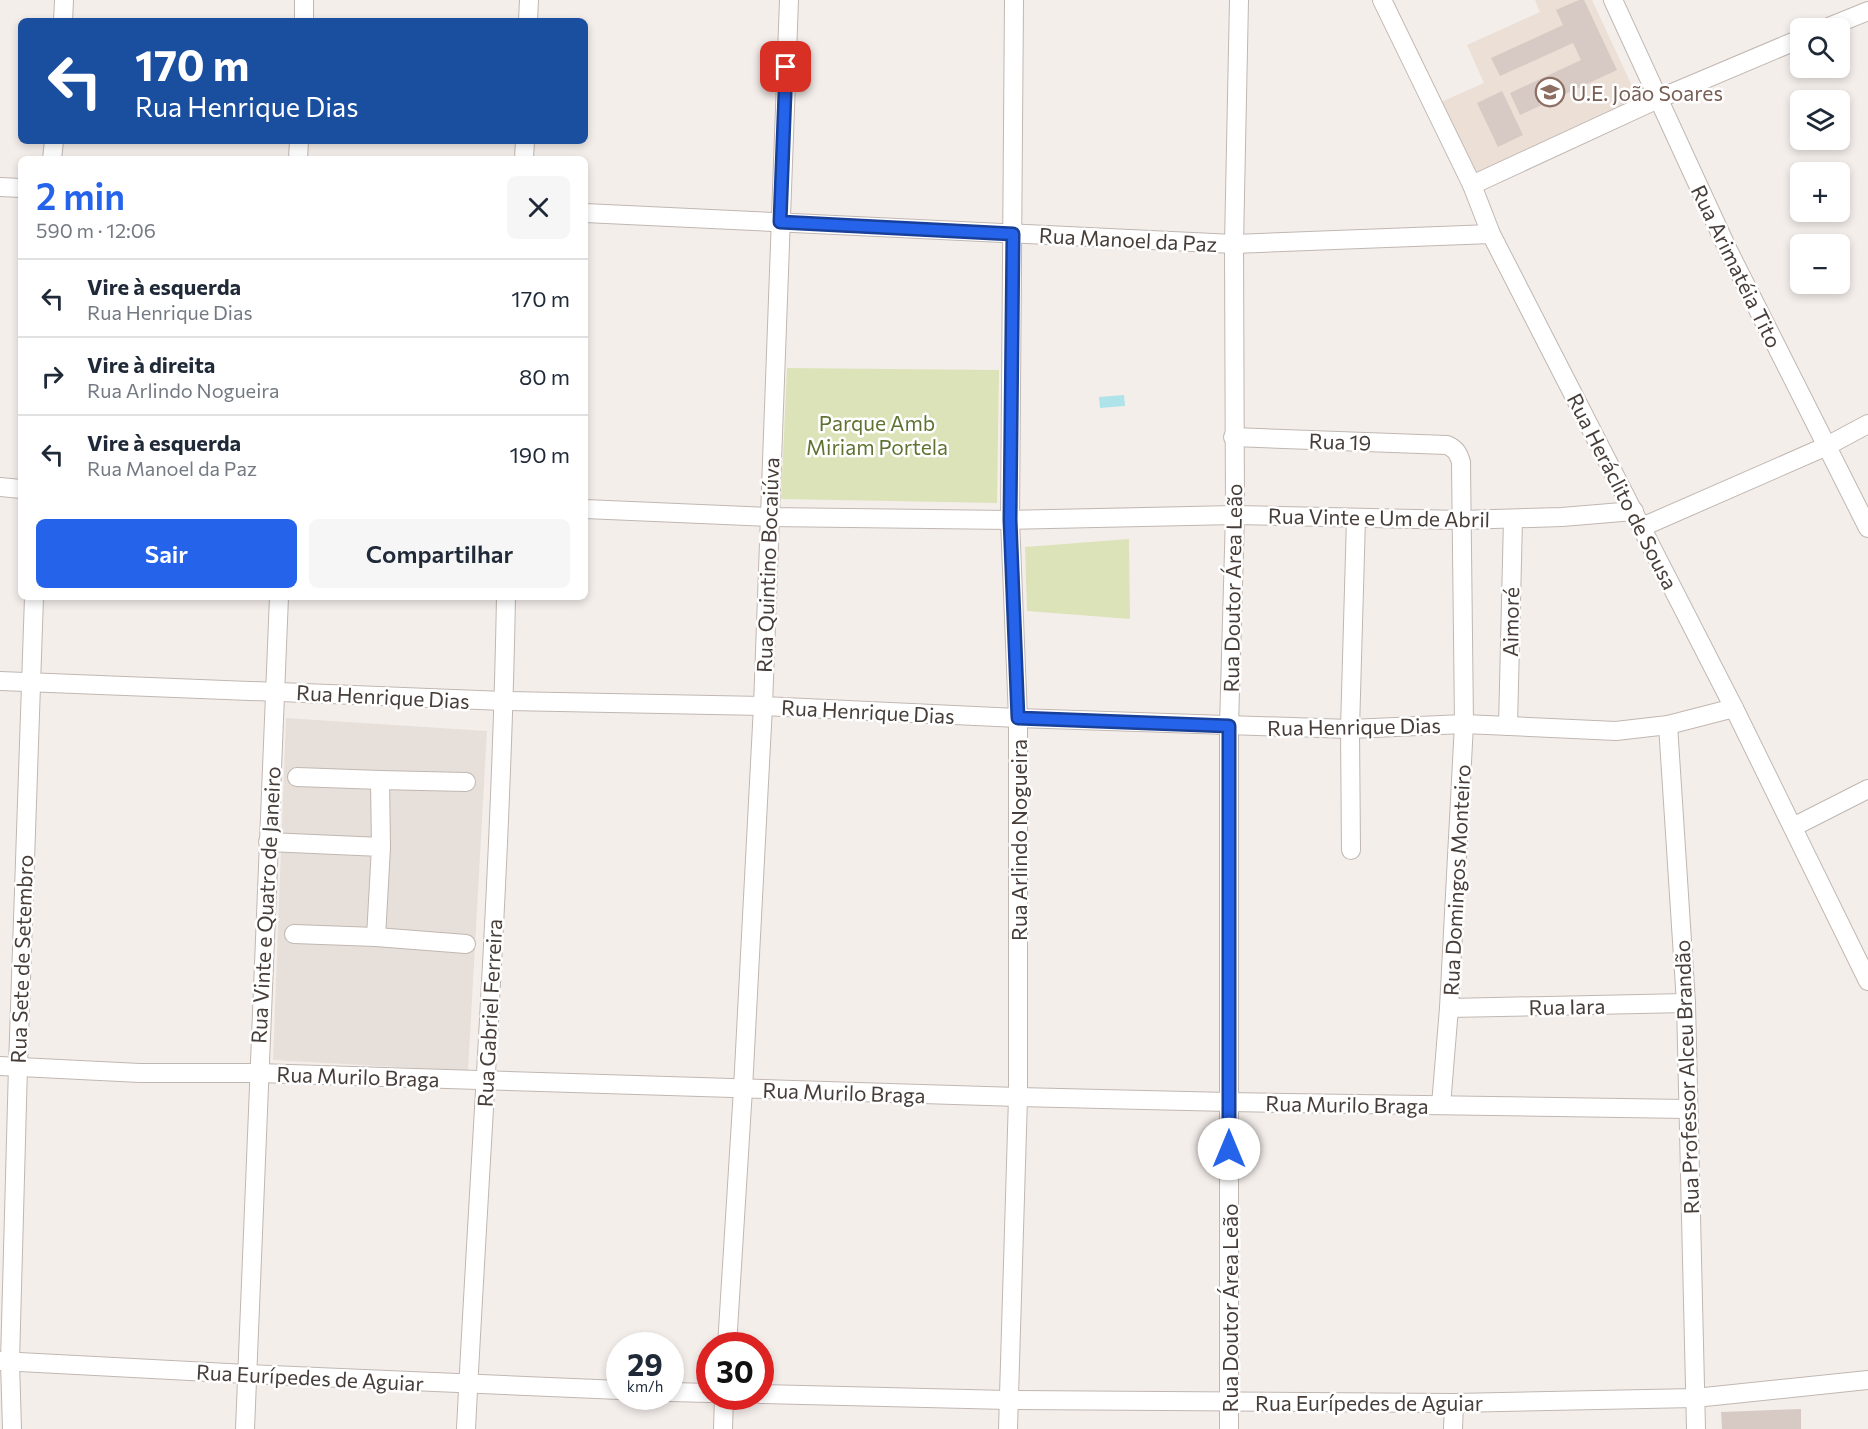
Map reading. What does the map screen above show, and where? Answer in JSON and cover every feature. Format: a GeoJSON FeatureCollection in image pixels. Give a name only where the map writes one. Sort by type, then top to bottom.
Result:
{"type":"FeatureCollection","features":[{"type":"Feature","properties":{"kind":"street"},"geometry":{"type":"LineString","coordinates":[[63,18],[64,0]]}},
{"type":"Feature","properties":{"kind":"street"},"geometry":{"type":"LineString","coordinates":[[304,0],[304,18]]}},
{"type":"Feature","properties":{"kind":"street"},"geometry":{"type":"LineString","coordinates":[[528,18],[529,0]]}},
{"type":"Feature","properties":{"kind":"street","name":"Rua Quintino Bocaiúva"},"geometry":{"type":"LineString","coordinates":[[728,1332],[763,706],[789,0]]}},
{"type":"Feature","properties":{"kind":"street","name":"Rua Arlindo Nogueira"},"geometry":{"type":"LineString","coordinates":[[1008,1429],[1018,1097],[1018,718],[1010,520],[1014,0]]}},
{"type":"Feature","properties":{"kind":"street","name":"Rua Doutor Área Leão"},"geometry":{"type":"LineString","coordinates":[[1229,1429],[1229,726],[1235,515],[1234,244],[1239,0]]}},
{"type":"Feature","properties":{"kind":"street","name":"Rua Heráclito de Sousa"},"geometry":{"type":"LineString","coordinates":[[1382,0],[1472,185],[1491,234],[1734,708],[1868,981]]}},
{"type":"Feature","properties":{"kind":"street","name":"Rua Arimatéia Tito"},"geometry":{"type":"LineString","coordinates":[[1613,0],[1728,250],[1868,528]]}},
{"type":"Feature","properties":{"kind":"street"},"geometry":{"type":"LineString","coordinates":[[1850,18],[1868,11]]}},
{"type":"Feature","properties":{"kind":"street"},"geometry":{"type":"LineString","coordinates":[[1472,185],[1658,99],[1790,43]]}},
{"type":"Feature","properties":{"kind":"street"},"geometry":{"type":"LineString","coordinates":[[0,188],[18,188]]}},
{"type":"Feature","properties":{"kind":"street","name":"Rua Manoel da Paz"},"geometry":{"type":"LineString","coordinates":[[588,213],[1234,244],[1491,234]]}},
{"type":"Feature","properties":{"kind":"street","name":"Rua Vinte e Um de Abril"},"geometry":{"type":"LineString","coordinates":[[588,509],[769,517],[1010,520],[1235,515],[1461,520],[1562,517],[1638,519],[1827,446],[1868,424]]}},
{"type":"Feature","properties":{"kind":"street","name":"Rua 19"},"geometry":{"type":"LineString","coordinates":[[1233,437],[1447,445]]}},
{"type":"Feature","properties":{"kind":"street","name":"Rua Domingos Monteiro"},"geometry":{"type":"LineString","coordinates":[[1442,1105],[1464,724],[1461,462],[1454,448],[1447,445]]}},
{"type":"Feature","properties":{"kind":"street"},"geometry":{"type":"LineString","coordinates":[[0,487],[18,489]]}},
{"type":"Feature","properties":{"kind":"street"},"geometry":{"type":"LineString","coordinates":[[1351,850],[1350,729],[1356,518]]}},
{"type":"Feature","properties":{"kind":"street","name":"Aimoré"},"geometry":{"type":"LineString","coordinates":[[1508,726],[1513,519]]}},
{"type":"Feature","properties":{"kind":"street","name":"Rua Sete de Setembro"},"geometry":{"type":"LineString","coordinates":[[12,1429],[5,1361],[9,1066],[34,600]]}},
{"type":"Feature","properties":{"kind":"street","name":"Rua Vinte e Quatro de Janeiro"},"geometry":{"type":"LineString","coordinates":[[245,1429],[279,600]]}},
{"type":"Feature","properties":{"kind":"street","name":"Rua Gabriel Ferreira"},"geometry":{"type":"LineString","coordinates":[[466,1429],[486,1081],[504,701],[506,600]]}},
{"type":"Feature","properties":{"kind":"street","name":"Rua Henrique Dias"},"geometry":{"type":"LineString","coordinates":[[0,681],[504,701],[763,706],[1018,718],[1350,729],[1464,724],[1616,731],[1668,725],[1734,708]]}},
{"type":"Feature","properties":{"kind":"street","name":"Rua Professor Alceu Brandão"},"geometry":{"type":"LineString","coordinates":[[1668,725],[1686,1003],[1696,1429]]}},
{"type":"Feature","properties":{"kind":"street"},"geometry":{"type":"LineString","coordinates":[[297,777],[466,782]]}},
{"type":"Feature","properties":{"kind":"street"},"geometry":{"type":"LineString","coordinates":[[375,936],[381,847],[380,780]]}},
{"type":"Feature","properties":{"kind":"street"},"geometry":{"type":"LineString","coordinates":[[1793,827],[1868,789]]}},
{"type":"Feature","properties":{"kind":"street"},"geometry":{"type":"LineString","coordinates":[[268,842],[381,847]]}},
{"type":"Feature","properties":{"kind":"street"},"geometry":{"type":"LineString","coordinates":[[294,934],[375,936],[466,944]]}},
{"type":"Feature","properties":{"kind":"street","name":"Rua Iara"},"geometry":{"type":"LineString","coordinates":[[1449,1008],[1686,1003]]}},
{"type":"Feature","properties":{"kind":"street","name":"Rua Murilo Braga"},"geometry":{"type":"LineString","coordinates":[[9,1066],[140,1072],[258,1073],[1018,1097],[1687,1108]]}},
{"type":"Feature","properties":{"kind":"street","name":"Rua Eurípedes de Aguiar"},"geometry":{"type":"LineString","coordinates":[[5,1361],[606,1389]]}},
{"type":"Feature","properties":{"kind":"street","name":"Rua Eurípedes de Aguiar"},"geometry":{"type":"LineString","coordinates":[[774,1394],[1008,1400],[1454,1403],[1695,1398],[1868,1380]]}},
{"type":"Feature","properties":{"kind":"street"},"geometry":{"type":"LineString","coordinates":[[1453,1429],[1454,1403]]}},
{"type":"Feature","properties":{"kind":"street"},"geometry":{"type":"LineString","coordinates":[[723,1429],[724,1410]]}},
{"type":"Feature","properties":{"kind":"shaded area","name":"U.E. João Soares"},"geometry":{"type":"Polygon","coordinates":[[[1535,0],[1592,0],[1639,101],[1473,176],[1439,103],[1484,83],[1467,45],[1540,12],[1535,0]]]}},
{"type":"Feature","properties":{"kind":"shaded area"},"geometry":{"type":"Polygon","coordinates":[[[286,718],[487,731],[468,1071],[273,1060],[286,718]]]}},
{"type":"Feature","properties":{"kind":"green space","name":"Parque Amb Miriam Portela"},"geometry":{"type":"Polygon","coordinates":[[[787,368],[999,370],[997,503],[781,499],[787,368]]]}},
{"type":"Feature","properties":{"kind":"green space"},"geometry":{"type":"Polygon","coordinates":[[[1129,539],[1130,619],[1027,611],[1025,547],[1129,539]]]}},
{"type":"Feature","properties":{"kind":"water"},"geometry":{"type":"Polygon","coordinates":[[[1124,395],[1125,406],[1100,408],[1099,397],[1124,395]]]}},
{"type":"Feature","properties":{"kind":"building"},"geometry":{"type":"Polygon","coordinates":[[[1584,0],[1617,70],[1520,115],[1510,93],[1581,60],[1573,43],[1500,76],[1491,58],[1563,25],[1556,10],[1584,0]]]}},
{"type":"Feature","properties":{"kind":"building"},"geometry":{"type":"Polygon","coordinates":[[[1502,91],[1523,135],[1498,147],[1477,103],[1502,91]]]}},
{"type":"Feature","properties":{"kind":"building"},"geometry":{"type":"Polygon","coordinates":[[[1801,1409],[1801,1429],[1722,1429],[1721,1412],[1801,1409]]]}},
{"type":"Feature","properties":{"kind":"place","name":"U.E. João Soares"},"geometry":{"type":"Point","coordinates":[1550,92]}},
{"type":"Feature","properties":{"kind":"route"},"geometry":{"type":"LineString","coordinates":[[786,67],[780,222],[1013,234],[1010,520],[1018,718],[1229,726],[1229,1149]]}}]}
